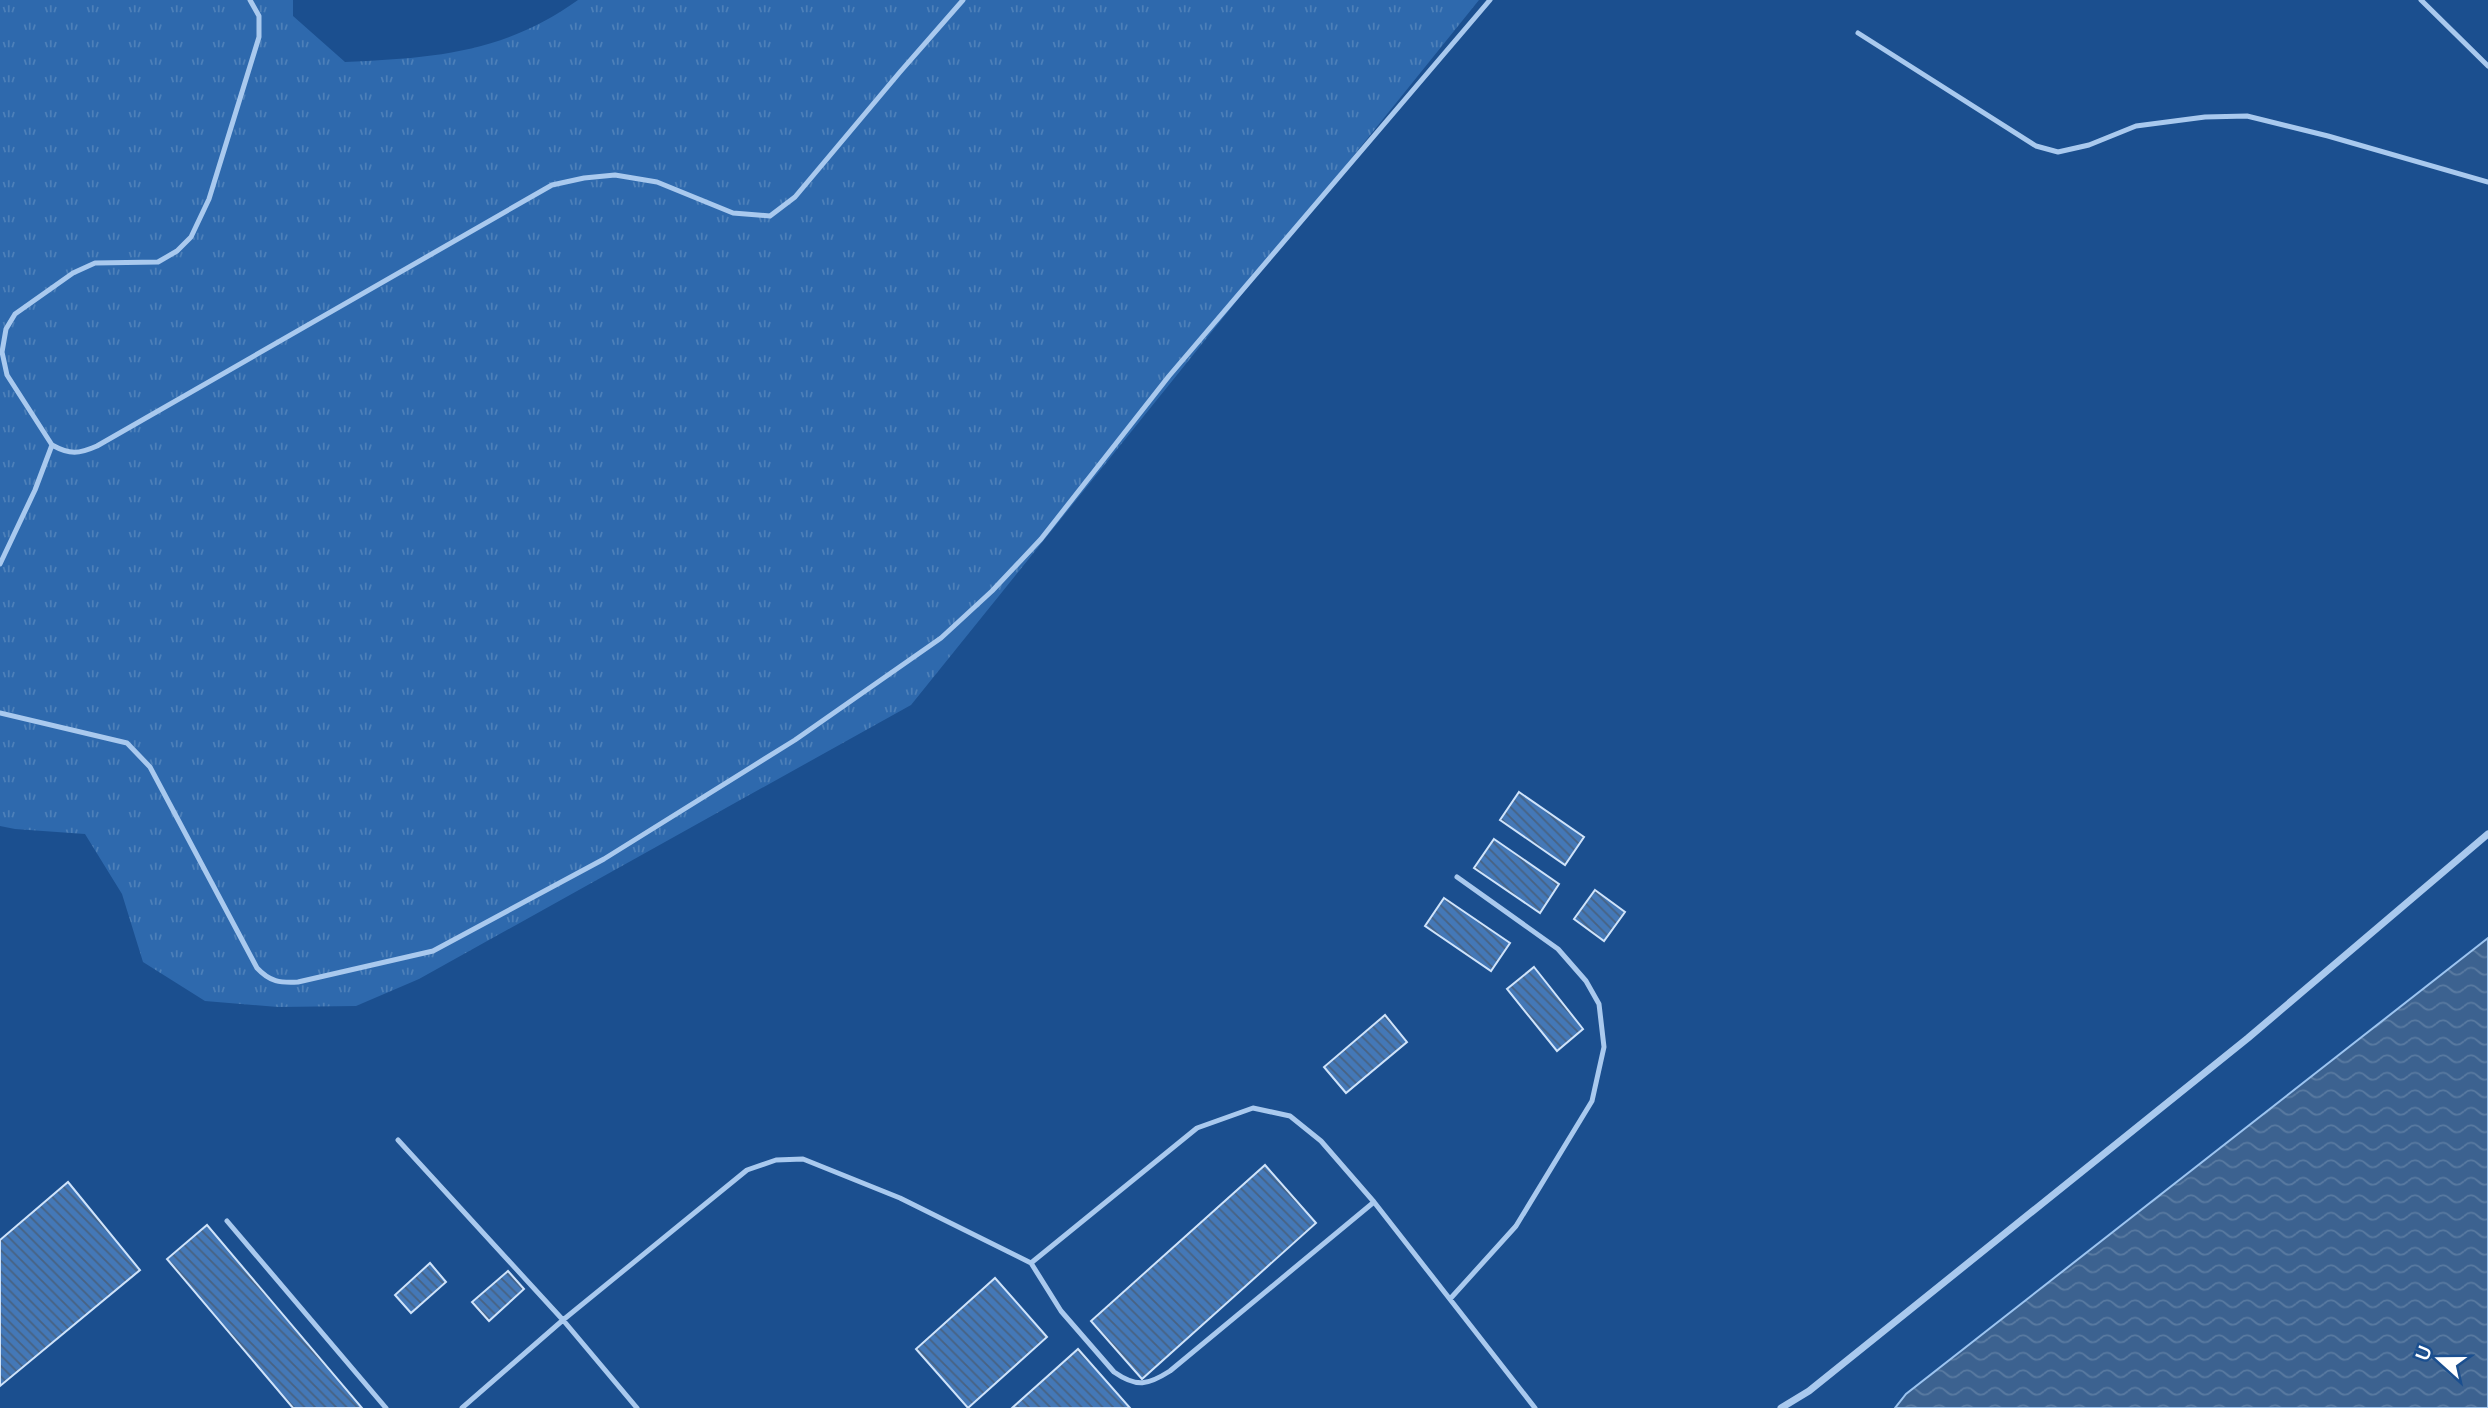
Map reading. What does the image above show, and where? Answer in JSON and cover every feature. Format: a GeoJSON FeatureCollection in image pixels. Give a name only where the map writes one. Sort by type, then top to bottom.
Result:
{"type":"FeatureCollection","features":[{"type":"Feature","properties":{"kind":"street"},"geometry":{"type":"LineString","coordinates":[[1781,1408],[1820,1383],[2248,1038],[2488,834]]}},
{"type":"Feature","properties":{"kind":"lane"},"geometry":{"type":"LineString","coordinates":[[250,0],[259,16],[259,37],[209,199],[191,237],[177,251],[159,262],[95,263],[73,272],[15,314],[6,329],[2,352],[7,376],[52,445],[63,451],[78,454],[97,446],[552,184],[615,175],[657,182],[733,213],[770,216],[795,197],[963,0]]}},
{"type":"Feature","properties":{"kind":"lane"},"geometry":{"type":"LineString","coordinates":[[0,713],[127,743],[150,767],[257,968],[267,978],[280,983],[298,982],[433,951],[604,859],[795,740],[941,638],[992,591],[1041,539],[1169,376],[1490,0]]}},
{"type":"Feature","properties":{"kind":"lane"},"geometry":{"type":"LineString","coordinates":[[2421,0],[2488,66]]}},
{"type":"Feature","properties":{"kind":"lane"},"geometry":{"type":"LineString","coordinates":[[1858,33],[2036,146],[2058,152],[2089,145],[2136,127],[2205,117],[2247,116],[2328,136],[2488,182]]}},
{"type":"Feature","properties":{"kind":"lane"},"geometry":{"type":"LineString","coordinates":[[0,564],[35,490],[52,445]]}},
{"type":"Feature","properties":{"kind":"lane"},"geometry":{"type":"LineString","coordinates":[[1450,1298],[1523,1215],[1592,1101],[1604,1047],[1599,1004],[1586,981],[1558,949],[1457,877]]}},
{"type":"Feature","properties":{"kind":"lane"},"geometry":{"type":"LineString","coordinates":[[1031,1263],[1197,1128],[1253,1108],[1290,1116],[1321,1141],[1374,1202],[1535,1408]]}},
{"type":"Feature","properties":{"kind":"lane"},"geometry":{"type":"LineString","coordinates":[[398,1140],[563,1320],[637,1408]]}},
{"type":"Feature","properties":{"kind":"lane"},"geometry":{"type":"LineString","coordinates":[[462,1408],[563,1320],[747,1170],[776,1160],[803,1159],[839,1173],[900,1198],[1031,1263],[1061,1311],[1114,1372],[1124,1379],[1140,1384],[1152,1383],[1170,1371],[1374,1202]]}},
{"type":"Feature","properties":{"kind":"lane"},"geometry":{"type":"LineString","coordinates":[[226,1220],[386,1408]]}},
{"type":"Feature","properties":{"kind":"green space"},"geometry":{"type":"Polygon","coordinates":[[[0,0],[293,0],[293,16],[345,62],[438,55],[495,42],[550,18],[578,0],[1479,0],[911,705],[419,979],[356,1006],[278,1007],[205,1001],[143,962],[122,894],[85,834],[0,826],[0,0]]]}},
{"type":"Feature","properties":{"kind":"water"},"geometry":{"type":"Polygon","coordinates":[[[2488,938],[2488,1408],[1895,1408],[1906,1394],[2488,938]]]}},
{"type":"Feature","properties":{"kind":"building"},"geometry":{"type":"Polygon","coordinates":[[[1519,792],[1584,837],[1565,865],[1500,820],[1519,792]]]}},
{"type":"Feature","properties":{"kind":"building"},"geometry":{"type":"Polygon","coordinates":[[[1494,839],[1559,884],[1540,913],[1474,868],[1494,839]]]}},
{"type":"Feature","properties":{"kind":"building"},"geometry":{"type":"Polygon","coordinates":[[[1595,890],[1625,912],[1604,941],[1574,919],[1595,890]]]}},
{"type":"Feature","properties":{"kind":"building"},"geometry":{"type":"Polygon","coordinates":[[[1444,898],[1510,943],[1491,971],[1425,926],[1444,898]]]}},
{"type":"Feature","properties":{"kind":"building"},"geometry":{"type":"Polygon","coordinates":[[[1534,967],[1583,1029],[1557,1051],[1507,989],[1534,967]]]}},
{"type":"Feature","properties":{"kind":"building"},"geometry":{"type":"Polygon","coordinates":[[[1385,1015],[1407,1042],[1346,1093],[1324,1067],[1385,1015]]]}},
{"type":"Feature","properties":{"kind":"building"},"geometry":{"type":"Polygon","coordinates":[[[1265,1165],[1316,1223],[1142,1379],[1091,1321],[1265,1165]]]}},
{"type":"Feature","properties":{"kind":"building"},"geometry":{"type":"Polygon","coordinates":[[[68,1182],[140,1270],[0,1386],[0,1240],[68,1182]]]}},
{"type":"Feature","properties":{"kind":"building"},"geometry":{"type":"Polygon","coordinates":[[[207,1225],[362,1408],[293,1408],[167,1259],[207,1225]]]}},
{"type":"Feature","properties":{"kind":"building"},"geometry":{"type":"Polygon","coordinates":[[[430,1263],[446,1282],[411,1313],[395,1295],[430,1263]]]}},
{"type":"Feature","properties":{"kind":"building"},"geometry":{"type":"Polygon","coordinates":[[[508,1271],[524,1289],[489,1321],[472,1302],[508,1271]]]}},
{"type":"Feature","properties":{"kind":"building"},"geometry":{"type":"Polygon","coordinates":[[[995,1278],[1047,1337],[968,1408],[916,1349],[995,1278]]]}},
{"type":"Feature","properties":{"kind":"building"},"geometry":{"type":"Polygon","coordinates":[[[1078,1349],[1130,1408],[1012,1408],[1078,1349]]]}}]}
